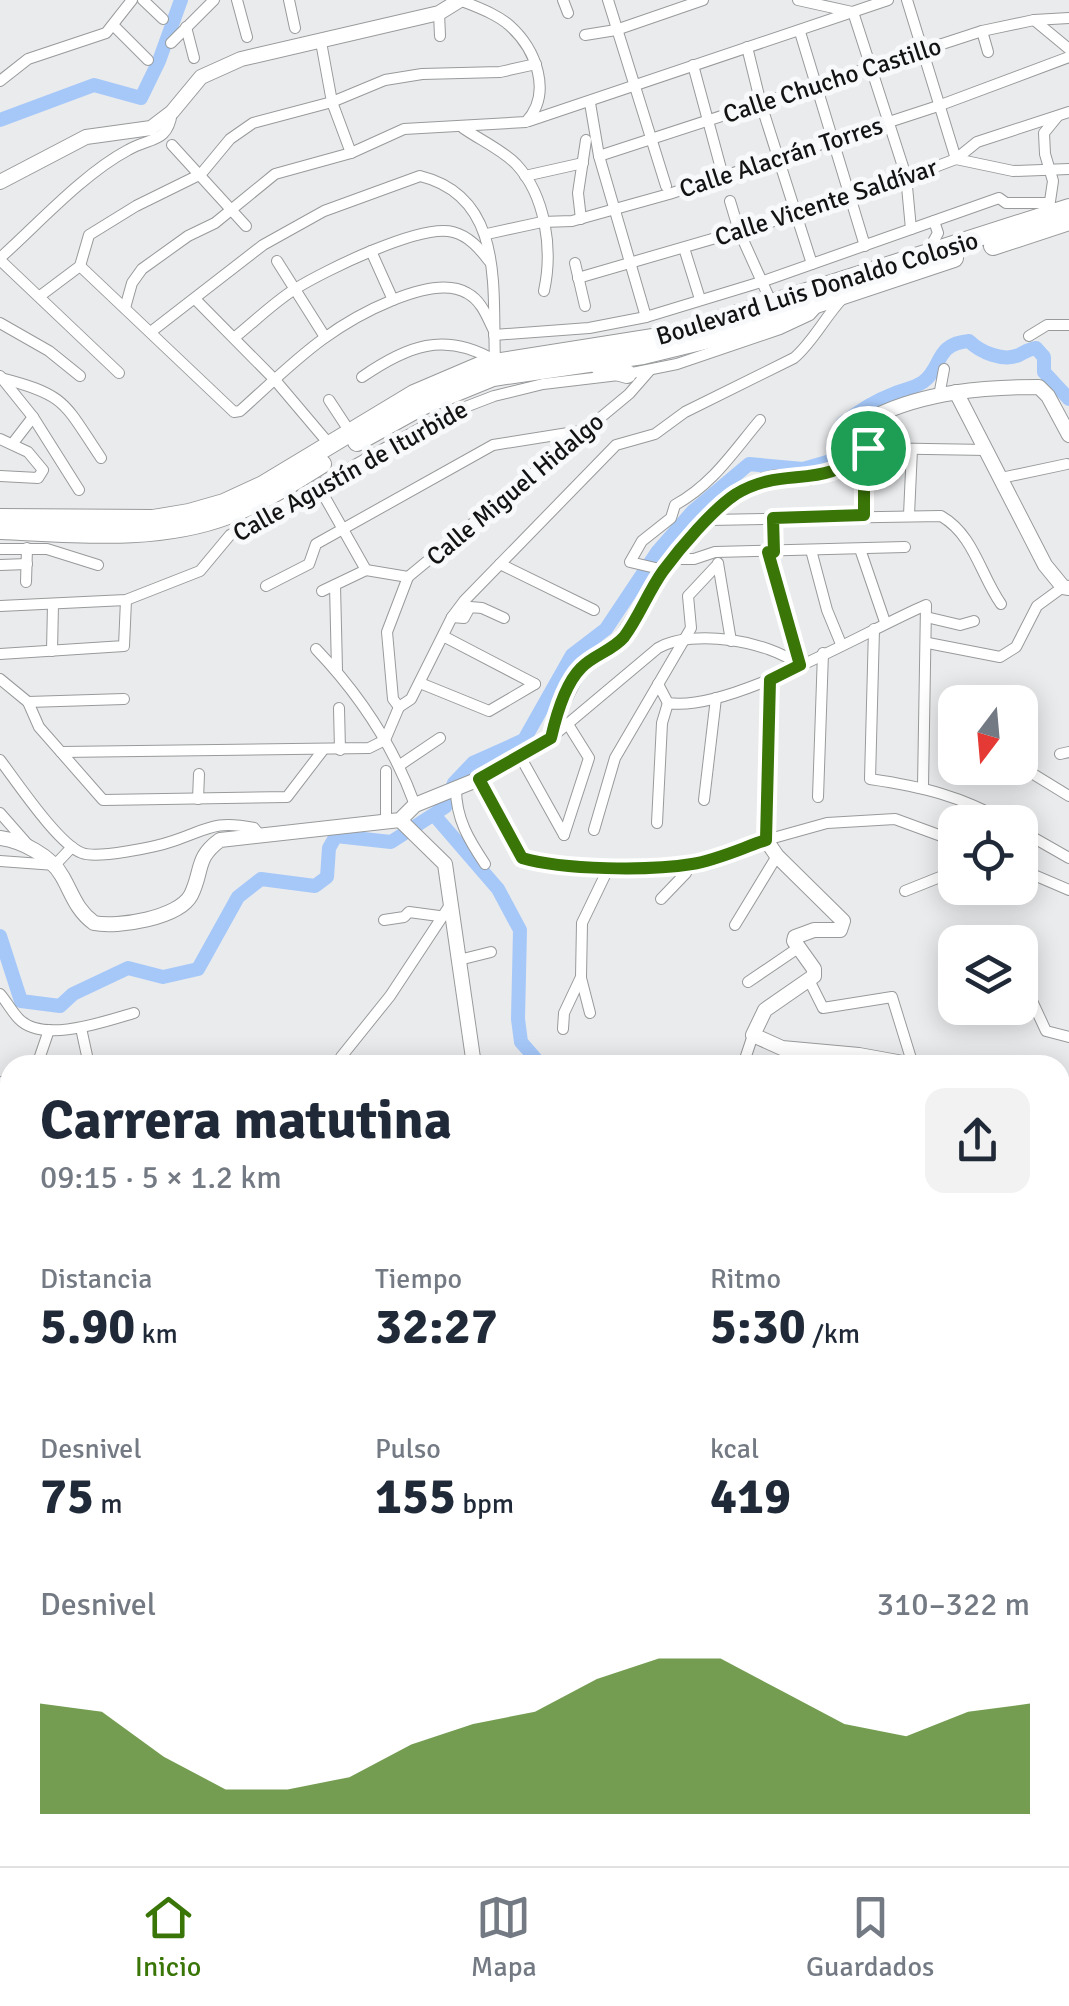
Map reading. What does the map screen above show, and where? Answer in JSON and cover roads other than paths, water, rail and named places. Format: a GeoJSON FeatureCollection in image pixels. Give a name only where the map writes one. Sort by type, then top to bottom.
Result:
{"type":"FeatureCollection","features":[{"type":"Feature","properties":{"kind":"highway","name":"Boulevard Luis Donaldo Colosio"},"geometry":{"type":"LineString","coordinates":[[0,530],[152,532],[228,515],[290,493],[364,438],[493,377],[643,355],[699,342],[1056,208]]}},
{"type":"Feature","properties":{"kind":"highway","name":"Boulevard Luis Donaldo Colosio"},"geometry":{"type":"LineString","coordinates":[[0,518],[152,519],[189,514],[263,485],[414,394],[495,361],[640,343],[823,301],[1069,221]]}},
{"type":"Feature","properties":{"kind":"highway"},"geometry":{"type":"LineString","coordinates":[[678,364],[682,357],[768,325],[776,310]]}},
{"type":"Feature","properties":{"kind":"highway"},"geometry":{"type":"LineString","coordinates":[[574,365],[608,366],[627,374]]}},
{"type":"Feature","properties":{"kind":"street"},"geometry":{"type":"LineString","coordinates":[[0,81],[28,59],[106,33],[132,0]]}},
{"type":"Feature","properties":{"kind":"street"},"geometry":{"type":"LineString","coordinates":[[143,0],[164,20]]}},
{"type":"Feature","properties":{"kind":"street"},"geometry":{"type":"LineString","coordinates":[[171,42],[214,0]]}},
{"type":"Feature","properties":{"kind":"street"},"geometry":{"type":"LineString","coordinates":[[238,0],[247,37]]}},
{"type":"Feature","properties":{"kind":"street"},"geometry":{"type":"LineString","coordinates":[[289,0],[295,28]]}},
{"type":"Feature","properties":{"kind":"street"},"geometry":{"type":"LineString","coordinates":[[0,182],[86,137],[150,128],[172,112],[200,77],[241,58],[439,14],[460,0],[510,25],[528,46],[536,64],[540,96],[536,110],[526,122]]}},
{"type":"Feature","properties":{"kind":"street"},"geometry":{"type":"LineString","coordinates":[[563,0],[568,13]]}},
{"type":"Feature","properties":{"kind":"street"},"geometry":{"type":"LineString","coordinates":[[608,0],[666,186]]}},
{"type":"Feature","properties":{"kind":"street"},"geometry":{"type":"LineString","coordinates":[[585,36],[616,30],[703,0]]}},
{"type":"Feature","properties":{"kind":"street"},"geometry":{"type":"LineString","coordinates":[[798,0],[853,12]]}},
{"type":"Feature","properties":{"kind":"street"},"geometry":{"type":"LineString","coordinates":[[124,308],[132,283],[142,269],[188,236],[215,223],[275,174],[351,152],[404,129],[526,122],[888,0]]}},
{"type":"Feature","properties":{"kind":"street"},"geometry":{"type":"LineString","coordinates":[[907,0],[956,159],[1013,171],[1069,169]]}},
{"type":"Feature","properties":{"kind":"street"},"geometry":{"type":"LineString","coordinates":[[853,12],[906,176],[911,229]]}},
{"type":"Feature","properties":{"kind":"street"},"geometry":{"type":"LineString","coordinates":[[439,14],[440,36]]}},
{"type":"Feature","properties":{"kind":"street","name":"Calle Chucho Castillo"},"geometry":{"type":"LineString","coordinates":[[599,156],[982,30],[1069,18]]}},
{"type":"Feature","properties":{"kind":"street"},"geometry":{"type":"LineString","coordinates":[[1034,20],[1069,49]]}},
{"type":"Feature","properties":{"kind":"street"},"geometry":{"type":"LineString","coordinates":[[114,26],[148,60]]}},
{"type":"Feature","properties":{"kind":"street"},"geometry":{"type":"LineString","coordinates":[[186,27],[194,58]]}},
{"type":"Feature","properties":{"kind":"street"},"geometry":{"type":"LineString","coordinates":[[982,30],[988,52]]}},
{"type":"Feature","properties":{"kind":"street"},"geometry":{"type":"LineString","coordinates":[[800,32],[865,246]]}},
{"type":"Feature","properties":{"kind":"street"},"geometry":{"type":"LineString","coordinates":[[321,42],[332,102],[351,152]]}},
{"type":"Feature","properties":{"kind":"street"},"geometry":{"type":"LineString","coordinates":[[747,47],[812,264]]}},
{"type":"Feature","properties":{"kind":"street","name":"Calle Alacrán Torres"},"geometry":{"type":"LineString","coordinates":[[486,234],[542,222],[580,219],[616,209],[835,141],[1069,58]]}},
{"type":"Feature","properties":{"kind":"street"},"geometry":{"type":"LineString","coordinates":[[40,296],[80,266],[89,236],[136,206],[201,174],[230,139],[253,123],[332,102],[385,80],[422,74],[500,72],[536,64]]}},
{"type":"Feature","properties":{"kind":"street"},"geometry":{"type":"LineString","coordinates":[[693,66],[723,176]]}},
{"type":"Feature","properties":{"kind":"street"},"geometry":{"type":"LineString","coordinates":[[590,103],[599,156],[646,317]]}},
{"type":"Feature","properties":{"kind":"street"},"geometry":{"type":"LineString","coordinates":[[119,373],[0,259],[86,180],[127,150],[164,136],[172,112]]}},
{"type":"Feature","properties":{"kind":"street","name":"Calle Vicente Saldívar"},"geometry":{"type":"LineString","coordinates":[[578,278],[853,198],[956,159],[977,142],[1069,112]]}},
{"type":"Feature","properties":{"kind":"street"},"geometry":{"type":"LineString","coordinates":[[494,333],[589,328],[646,317],[761,282],[999,198],[1056,208],[1044,132],[1056,117]]}},
{"type":"Feature","properties":{"kind":"street"},"geometry":{"type":"LineString","coordinates":[[463,127],[506,156],[525,176],[537,197],[550,264],[544,291]]}},
{"type":"Feature","properties":{"kind":"street"},"geometry":{"type":"LineString","coordinates":[[580,219],[578,193],[586,140]]}},
{"type":"Feature","properties":{"kind":"street"},"geometry":{"type":"LineString","coordinates":[[172,145],[246,226]]}},
{"type":"Feature","properties":{"kind":"street"},"geometry":{"type":"LineString","coordinates":[[525,176],[583,163]]}},
{"type":"Feature","properties":{"kind":"street"},"geometry":{"type":"LineString","coordinates":[[152,332],[262,246],[324,212],[420,176],[450,187],[476,213],[486,234],[495,361],[464,346],[429,343],[387,360],[362,377]]}},
{"type":"Feature","properties":{"kind":"street"},"geometry":{"type":"LineString","coordinates":[[730,201],[739,231],[776,310]]}},
{"type":"Feature","properties":{"kind":"street"},"geometry":{"type":"LineString","coordinates":[[926,254],[938,233],[934,221]]}},
{"type":"Feature","properties":{"kind":"street"},"geometry":{"type":"LineString","coordinates":[[234,338],[294,290],[371,251],[433,230],[453,232],[470,240],[490,262]]}},
{"type":"Feature","properties":{"kind":"street"},"geometry":{"type":"LineString","coordinates":[[938,233],[973,240]]}},
{"type":"Feature","properties":{"kind":"street"},"geometry":{"type":"LineString","coordinates":[[684,248],[700,300]]}},
{"type":"Feature","properties":{"kind":"street"},"geometry":{"type":"LineString","coordinates":[[371,251],[394,300]]}},
{"type":"Feature","properties":{"kind":"street"},"geometry":{"type":"LineString","coordinates":[[277,261],[324,338]]}},
{"type":"Feature","properties":{"kind":"street"},"geometry":{"type":"LineString","coordinates":[[575,262],[584,306]]}},
{"type":"Feature","properties":{"kind":"street"},"geometry":{"type":"LineString","coordinates":[[80,266],[232,411],[240,411],[324,338],[394,300],[430,288],[457,288],[479,302],[494,333]]}},
{"type":"Feature","properties":{"kind":"street"},"geometry":{"type":"LineString","coordinates":[[61,752],[340,750],[369,748],[386,740],[399,706],[411,699],[452,617],[616,445],[655,434],[684,412],[794,358],[806,348],[828,312],[845,294]]}},
{"type":"Feature","properties":{"kind":"street"},"geometry":{"type":"LineString","coordinates":[[195,299],[275,380],[330,445]]}},
{"type":"Feature","properties":{"kind":"street","name":"Calle Agustín de Iturbide"},"geometry":{"type":"LineString","coordinates":[[0,606],[126,600],[200,571],[208,566],[225,538],[290,493],[319,487],[442,416],[494,396],[542,384],[678,364],[780,330],[810,315],[823,301]]}},
{"type":"Feature","properties":{"kind":"street"},"geometry":{"type":"LineString","coordinates":[[0,322],[49,351],[80,376]]}},
{"type":"Feature","properties":{"kind":"street"},"geometry":{"type":"LineString","coordinates":[[1030,336],[1047,325],[1069,325]]}},
{"type":"Feature","properties":{"kind":"street"},"geometry":{"type":"LineString","coordinates":[[939,396],[944,368]]}},
{"type":"Feature","properties":{"kind":"street","name":"Calle Miguel Hidalgo"},"geometry":{"type":"LineString","coordinates":[[366,570],[408,577],[629,394],[650,370]]}},
{"type":"Feature","properties":{"kind":"street"},"geometry":{"type":"LineString","coordinates":[[1,377],[33,417],[79,490]]}},
{"type":"Feature","properties":{"kind":"street"},"geometry":{"type":"LineString","coordinates":[[1,377],[56,396],[70,410],[101,458]]}},
{"type":"Feature","properties":{"kind":"street"},"geometry":{"type":"LineString","coordinates":[[864,515],[864,472],[876,416],[894,407],[956,392],[1039,387],[1069,435]]}},
{"type":"Feature","properties":{"kind":"street"},"geometry":{"type":"LineString","coordinates":[[928,643],[1000,657],[1016,647],[1036,606],[1066,588],[1046,565],[956,392]]}},
{"type":"Feature","properties":{"kind":"street"},"geometry":{"type":"LineString","coordinates":[[329,400],[350,432]]}},
{"type":"Feature","properties":{"kind":"street"},"geometry":{"type":"LineString","coordinates":[[13,443],[33,417]]}},
{"type":"Feature","properties":{"kind":"street"},"geometry":{"type":"LineString","coordinates":[[760,420],[727,464],[697,493],[675,504],[671,518],[642,541],[630,562],[664,565],[694,558],[772,552],[906,547]]}},
{"type":"Feature","properties":{"kind":"street"},"geometry":{"type":"LineString","coordinates":[[266,586],[309,564],[316,544],[493,445],[586,430]]}},
{"type":"Feature","properties":{"kind":"street"},"geometry":{"type":"LineString","coordinates":[[0,439],[13,443],[40,464],[42,474],[38,478],[0,476]]}},
{"type":"Feature","properties":{"kind":"street"},"geometry":{"type":"LineString","coordinates":[[551,738],[565,696],[580,668],[616,645],[627,633],[664,565],[734,496],[776,477],[808,478],[836,472],[851,466],[868,448],[988,450]]}},
{"type":"Feature","properties":{"kind":"street"},"geometry":{"type":"LineString","coordinates":[[909,515],[912,449]]}},
{"type":"Feature","properties":{"kind":"street"},"geometry":{"type":"LineString","coordinates":[[1001,478],[1068,466]]}},
{"type":"Feature","properties":{"kind":"street"},"geometry":{"type":"LineString","coordinates":[[319,487],[366,570],[322,591]]}},
{"type":"Feature","properties":{"kind":"street"},"geometry":{"type":"LineString","coordinates":[[708,520],[941,516],[967,538],[988,587],[1001,604]]}},
{"type":"Feature","properties":{"kind":"street"},"geometry":{"type":"LineString","coordinates":[[773,518],[772,552],[798,663]]}},
{"type":"Feature","properties":{"kind":"street"},"geometry":{"type":"LineString","coordinates":[[26,582],[27,548]]}},
{"type":"Feature","properties":{"kind":"street"},"geometry":{"type":"LineString","coordinates":[[0,549],[48,549],[98,564]]}},
{"type":"Feature","properties":{"kind":"street"},"geometry":{"type":"LineString","coordinates":[[860,549],[880,626],[870,779],[924,787],[976,805]]}},
{"type":"Feature","properties":{"kind":"street"},"geometry":{"type":"LineString","coordinates":[[812,550],[827,610],[841,644]]}},
{"type":"Feature","properties":{"kind":"street"},"geometry":{"type":"LineString","coordinates":[[594,830],[615,758],[692,628],[688,596],[717,558]]}},
{"type":"Feature","properties":{"kind":"street"},"geometry":{"type":"LineString","coordinates":[[717,558],[731,641]]}},
{"type":"Feature","properties":{"kind":"street"},"geometry":{"type":"LineString","coordinates":[[0,565],[27,564]]}},
{"type":"Feature","properties":{"kind":"street"},"geometry":{"type":"LineString","coordinates":[[500,564],[594,610]]}},
{"type":"Feature","properties":{"kind":"street"},"geometry":{"type":"LineString","coordinates":[[399,706],[393,700],[387,632],[408,577]]}},
{"type":"Feature","properties":{"kind":"street"},"geometry":{"type":"LineString","coordinates":[[334,585],[337,671]]}},
{"type":"Feature","properties":{"kind":"street"},"geometry":{"type":"LineString","coordinates":[[0,654],[124,646],[126,600]]}},
{"type":"Feature","properties":{"kind":"street"},"geometry":{"type":"LineString","coordinates":[[52,651],[53,604]]}},
{"type":"Feature","properties":{"kind":"street"},"geometry":{"type":"LineString","coordinates":[[452,617],[464,618],[470,607],[504,618]]}},
{"type":"Feature","properties":{"kind":"street"},"geometry":{"type":"LineString","coordinates":[[924,787],[926,611]]}},
{"type":"Feature","properties":{"kind":"street"},"geometry":{"type":"LineString","coordinates":[[668,703],[685,706],[770,680],[880,626],[926,611],[960,624],[974,621]]}},
{"type":"Feature","properties":{"kind":"street"},"geometry":{"type":"LineString","coordinates":[[420,683],[488,711],[535,684],[442,636]]}},
{"type":"Feature","properties":{"kind":"street"},"geometry":{"type":"LineString","coordinates":[[0,838],[33,850],[55,865],[86,918],[112,925],[176,910],[190,896],[200,861],[208,849],[232,836],[395,820],[415,806],[521,758],[569,726],[658,648],[686,638],[731,641],[767,648],[798,663]]}},
{"type":"Feature","properties":{"kind":"street"},"geometry":{"type":"LineString","coordinates":[[316,649],[337,671],[386,740],[415,806]]}},
{"type":"Feature","properties":{"kind":"street"},"geometry":{"type":"LineString","coordinates":[[818,798],[823,654]]}},
{"type":"Feature","properties":{"kind":"street"},"geometry":{"type":"LineString","coordinates":[[0,678],[28,702],[39,726],[102,800],[288,798],[323,750]]}},
{"type":"Feature","properties":{"kind":"street"},"geometry":{"type":"LineString","coordinates":[[747,1055],[765,1010],[814,976],[814,969],[794,941],[796,937],[814,930],[840,930],[843,921],[777,856],[766,840],[770,680]]}},
{"type":"Feature","properties":{"kind":"street"},"geometry":{"type":"LineString","coordinates":[[657,823],[662,723],[668,703],[658,684]]}},
{"type":"Feature","properties":{"kind":"street"},"geometry":{"type":"LineString","coordinates":[[704,800],[716,698]]}},
{"type":"Feature","properties":{"kind":"street"},"geometry":{"type":"LineString","coordinates":[[28,702],[124,699]]}},
{"type":"Feature","properties":{"kind":"street"},"geometry":{"type":"LineString","coordinates":[[339,708],[340,750]]}},
{"type":"Feature","properties":{"kind":"street"},"geometry":{"type":"LineString","coordinates":[[521,758],[564,834],[589,758],[569,726]]}},
{"type":"Feature","properties":{"kind":"street"},"geometry":{"type":"LineString","coordinates":[[400,765],[440,738]]}},
{"type":"Feature","properties":{"kind":"street"},"geometry":{"type":"LineString","coordinates":[[0,760],[72,848],[86,855],[162,845],[217,824],[254,828],[260,834]]}},
{"type":"Feature","properties":{"kind":"street"},"geometry":{"type":"LineString","coordinates":[[386,771],[395,820],[446,864],[473,1055]]}},
{"type":"Feature","properties":{"kind":"street"},"geometry":{"type":"LineString","coordinates":[[198,798],[199,774]]}},
{"type":"Feature","properties":{"kind":"street"},"geometry":{"type":"LineString","coordinates":[[1038,776],[1067,791]]}},
{"type":"Feature","properties":{"kind":"street"},"geometry":{"type":"LineString","coordinates":[[479,779],[522,858],[538,863],[610,867],[688,865],[827,823],[894,819],[938,835]]}},
{"type":"Feature","properties":{"kind":"street"},"geometry":{"type":"LineString","coordinates":[[455,789],[456,809],[485,864]]}},
{"type":"Feature","properties":{"kind":"street"},"geometry":{"type":"LineString","coordinates":[[0,812],[33,850]]}},
{"type":"Feature","properties":{"kind":"street"},"geometry":{"type":"LineString","coordinates":[[1038,840],[1069,858]]}},
{"type":"Feature","properties":{"kind":"street"},"geometry":{"type":"LineString","coordinates":[[0,861],[55,865],[72,848]]}},
{"type":"Feature","properties":{"kind":"street"},"geometry":{"type":"LineString","coordinates":[[735,925],[777,856]]}},
{"type":"Feature","properties":{"kind":"street"},"geometry":{"type":"LineString","coordinates":[[661,900],[686,873],[688,865]]}},
{"type":"Feature","properties":{"kind":"street"},"geometry":{"type":"LineString","coordinates":[[590,1013],[581,976],[582,924],[610,867]]}},
{"type":"Feature","properties":{"kind":"street"},"geometry":{"type":"LineString","coordinates":[[904,890],[938,877]]}},
{"type":"Feature","properties":{"kind":"street"},"geometry":{"type":"LineString","coordinates":[[1038,877],[1069,890]]}},
{"type":"Feature","properties":{"kind":"street"},"geometry":{"type":"LineString","coordinates":[[344,1055],[390,996],[452,901]]}},
{"type":"Feature","properties":{"kind":"street"},"geometry":{"type":"LineString","coordinates":[[384,920],[404,917],[409,912],[439,916]]}},
{"type":"Feature","properties":{"kind":"street"},"geometry":{"type":"LineString","coordinates":[[748,982],[798,948]]}},
{"type":"Feature","properties":{"kind":"street"},"geometry":{"type":"LineString","coordinates":[[460,960],[491,952]]}},
{"type":"Feature","properties":{"kind":"street"},"geometry":{"type":"LineString","coordinates":[[563,1029],[564,1013],[581,976]]}},
{"type":"Feature","properties":{"kind":"street"},"geometry":{"type":"LineString","coordinates":[[809,980],[824,1008],[892,997],[910,1055]]}},
{"type":"Feature","properties":{"kind":"street"},"geometry":{"type":"LineString","coordinates":[[0,994],[28,1026],[49,1030],[81,1028],[134,1013]]}},
{"type":"Feature","properties":{"kind":"street"},"geometry":{"type":"LineString","coordinates":[[1038,1014],[1046,1031],[1069,1037]]}},
{"type":"Feature","properties":{"kind":"street"},"geometry":{"type":"LineString","coordinates":[[81,1028],[87,1055]]}},
{"type":"Feature","properties":{"kind":"street"},"geometry":{"type":"LineString","coordinates":[[41,1055],[49,1030]]}},
{"type":"Feature","properties":{"kind":"street"},"geometry":{"type":"LineString","coordinates":[[753,1035],[782,1048],[859,1055]]}},
{"type":"Feature","properties":{"kind":"waterway"},"geometry":{"type":"LineString","coordinates":[[0,120],[94,85],[141,98],[181,0]]}},
{"type":"Feature","properties":{"kind":"waterway"},"geometry":{"type":"LineString","coordinates":[[0,936],[21,1001],[60,1006],[73,994],[128,968],[163,977],[198,969],[238,897],[261,879],[315,886],[327,877],[329,848],[336,836],[391,842],[445,807],[454,783],[473,763],[524,740],[572,655],[606,629],[658,551],[693,511],[749,464],[803,469],[834,460],[843,423],[879,400],[923,382],[944,352],[958,343],[969,341],[999,357],[1036,348],[1044,357],[1044,372],[1069,399]]}},
{"type":"Feature","properties":{"kind":"waterway"},"geometry":{"type":"LineString","coordinates":[[435,816],[498,889],[520,930],[518,1019],[521,1042],[532,1055]]}}]}
